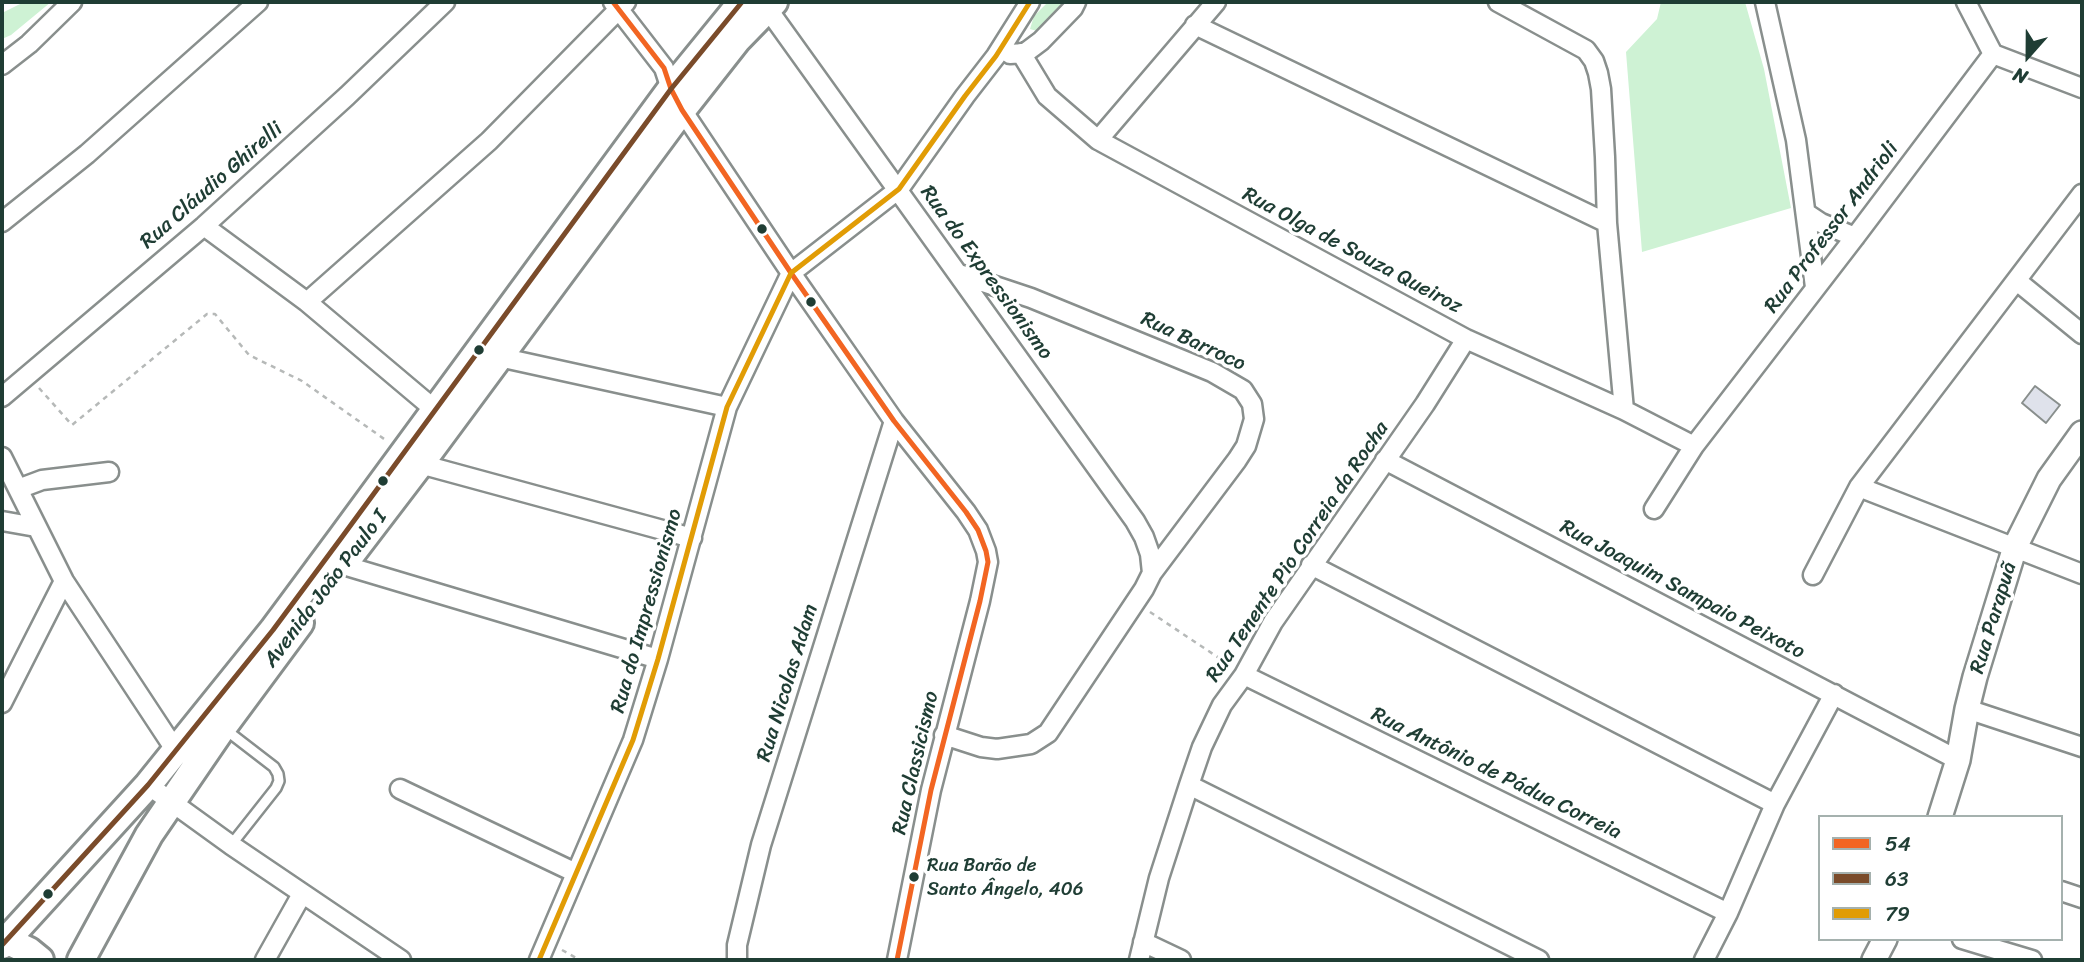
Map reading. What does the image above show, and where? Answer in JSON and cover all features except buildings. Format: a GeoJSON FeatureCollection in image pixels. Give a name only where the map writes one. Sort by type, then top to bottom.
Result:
{"type":"FeatureCollection","features":[{"type":"Feature","properties":{"kind":"main road","name":"Avenida João Paulo I"},"geometry":{"type":"LineString","coordinates":[[81,960],[129,869],[170,803],[342,565],[412,458],[434,409],[676,99],[737,40],[762,3]]}},
{"type":"Feature","properties":{"kind":"main road","name":"Avenida João Paulo I"},"geometry":{"type":"LineString","coordinates":[[4,943],[148,785],[412,458],[499,357],[676,99]]}},
{"type":"Feature","properties":{"kind":"main road"},"geometry":{"type":"LineString","coordinates":[[4,943],[29,951],[40,960]]}},
{"type":"Feature","properties":{"kind":"street"},"geometry":{"type":"LineString","coordinates":[[3,62],[29,44],[72,2]]}},
{"type":"Feature","properties":{"kind":"street"},"geometry":{"type":"LineString","coordinates":[[2,222],[87,154],[258,2]]}},
{"type":"Feature","properties":{"kind":"street","name":"Rua Cláudio Ghirelli"},"geometry":{"type":"LineString","coordinates":[[2,397],[204,226],[347,96],[445,2]]}},
{"type":"Feature","properties":{"kind":"street"},"geometry":{"type":"LineString","coordinates":[[791,273],[899,189],[996,56],[1030,2]]}},
{"type":"Feature","properties":{"kind":"street"},"geometry":{"type":"LineString","coordinates":[[996,56],[1025,52],[1050,33],[1076,2]]}},
{"type":"Feature","properties":{"kind":"street"},"geometry":{"type":"LineString","coordinates":[[1098,140],[1216,2]]}},
{"type":"Feature","properties":{"kind":"street"},"geometry":{"type":"LineString","coordinates":[[1498,2],[1586,50],[1594,61],[1601,89],[1606,223],[1624,410]]}},
{"type":"Feature","properties":{"kind":"street"},"geometry":{"type":"LineString","coordinates":[[1765,2],[1797,141],[1815,287]]}},
{"type":"Feature","properties":{"kind":"street"},"geometry":{"type":"LineString","coordinates":[[1966,2],[1993,54],[2082,88]]}},
{"type":"Feature","properties":{"kind":"street","name":"Rua do Expressionismo"},"geometry":{"type":"LineString","coordinates":[[762,3],[899,189],[1135,521],[1150,554],[1152,573]]}},
{"type":"Feature","properties":{"kind":"street"},"geometry":{"type":"LineString","coordinates":[[307,302],[489,141],[619,4]]}},
{"type":"Feature","properties":{"kind":"street","name":"Rua Classicismo"},"geometry":{"type":"LineString","coordinates":[[619,4],[664,68],[676,99],[791,273],[894,421],[978,530],[988,562],[944,735],[897,960]]}},
{"type":"Feature","properties":{"kind":"street"},"geometry":{"type":"LineString","coordinates":[[1195,25],[1606,223]]}},
{"type":"Feature","properties":{"kind":"street","name":"Rua Olga de Souza Queiroz"},"geometry":{"type":"LineString","coordinates":[[1021,53],[1047,96],[1098,140],[1466,339],[1624,410],[1694,446]]}},
{"type":"Feature","properties":{"kind":"street","name":"Rua Professor Andrioli"},"geometry":{"type":"LineString","coordinates":[[1654,509],[1694,446],[1993,54]]}},
{"type":"Feature","properties":{"kind":"street"},"geometry":{"type":"LineString","coordinates":[[1813,575],[1859,486],[2082,194]]}},
{"type":"Feature","properties":{"kind":"street"},"geometry":{"type":"LineString","coordinates":[[1806,213],[1821,223],[1855,237]]}},
{"type":"Feature","properties":{"kind":"street"},"geometry":{"type":"LineString","coordinates":[[204,226],[307,302],[434,409]]}},
{"type":"Feature","properties":{"kind":"street","name":"Rua do Impressionismo"},"geometry":{"type":"LineString","coordinates":[[539,960],[633,740],[727,407],[791,273]]}},
{"type":"Feature","properties":{"kind":"street","name":"Rua Barroco"},"geometry":{"type":"LineString","coordinates":[[944,735],[997,749],[1022,747],[1048,733],[1152,573],[1246,446],[1254,419],[1252,404],[1243,390],[1212,372],[1031,298],[959,274]]}},
{"type":"Feature","properties":{"kind":"street"},"geometry":{"type":"LineString","coordinates":[[2017,281],[2082,334]]}},
{"type":"Feature","properties":{"kind":"street","name":"Rua Tenente Pio Correia da Rocha"},"geometry":{"type":"LineString","coordinates":[[1139,960],[1159,878],[1202,747],[1216,717],[1273,622],[1425,404],[1466,339]]}},
{"type":"Feature","properties":{"kind":"street"},"geometry":{"type":"LineString","coordinates":[[499,357],[727,407]]}},
{"type":"Feature","properties":{"kind":"street","name":"Rua Nicolas Adam"},"geometry":{"type":"LineString","coordinates":[[737,960],[737,944],[761,845],[894,421]]}},
{"type":"Feature","properties":{"kind":"street","name":"Rua Parapuã"},"geometry":{"type":"LineString","coordinates":[[1941,815],[1958,760],[1967,709],[2015,547],[2049,479],[2082,433]]}},
{"type":"Feature","properties":{"kind":"street"},"geometry":{"type":"LineString","coordinates":[[2,457],[64,581],[176,751]]}},
{"type":"Feature","properties":{"kind":"street"},"geometry":{"type":"LineString","coordinates":[[412,458],[692,538]]}},
{"type":"Feature","properties":{"kind":"street","name":"Rua Joaquim Sampaio Peixoto"},"geometry":{"type":"LineString","coordinates":[[1385,460],[1958,760]]}},
{"type":"Feature","properties":{"kind":"street"},"geometry":{"type":"LineString","coordinates":[[18,489],[42,481],[109,472]]}},
{"type":"Feature","properties":{"kind":"street"},"geometry":{"type":"LineString","coordinates":[[1859,486],[2082,573]]}},
{"type":"Feature","properties":{"kind":"street"},"geometry":{"type":"LineString","coordinates":[[2,521],[36,527]]}},
{"type":"Feature","properties":{"kind":"street"},"geometry":{"type":"LineString","coordinates":[[342,565],[658,659]]}},
{"type":"Feature","properties":{"kind":"street"},"geometry":{"type":"LineString","coordinates":[[1311,565],[1775,804]]}},
{"type":"Feature","properties":{"kind":"street"},"geometry":{"type":"LineString","coordinates":[[2,703],[64,581]]}},
{"type":"Feature","properties":{"kind":"street","name":"Rua Antônio de Pádua Correia"},"geometry":{"type":"LineString","coordinates":[[1242,673],[1728,913]]}},
{"type":"Feature","properties":{"kind":"street"},"geometry":{"type":"LineString","coordinates":[[1704,960],[1728,913],[1775,804],[1834,694]]}},
{"type":"Feature","properties":{"kind":"street"},"geometry":{"type":"LineString","coordinates":[[1967,709],[2082,747]]}},
{"type":"Feature","properties":{"kind":"street"},"geometry":{"type":"LineString","coordinates":[[148,785],[170,803],[401,960]]}},
{"type":"Feature","properties":{"kind":"street"},"geometry":{"type":"LineString","coordinates":[[1189,785],[1539,960]]}},
{"type":"Feature","properties":{"kind":"street"},"geometry":{"type":"LineString","coordinates":[[400,789],[576,873]]}},
{"type":"Feature","properties":{"kind":"street"},"geometry":{"type":"LineString","coordinates":[[2063,892],[2082,898]]}},
{"type":"Feature","properties":{"kind":"street"},"geometry":{"type":"LineString","coordinates":[[265,960],[302,894]]}},
{"type":"Feature","properties":{"kind":"street"},"geometry":{"type":"LineString","coordinates":[[1874,960],[1884,941]]}},
{"type":"Feature","properties":{"kind":"street"},"geometry":{"type":"LineString","coordinates":[[1969,941],[2032,960]]}},
{"type":"Feature","properties":{"kind":"street"},"geometry":{"type":"LineString","coordinates":[[1143,942],[1181,960]]}},
{"type":"Feature","properties":{"kind":"lane"},"geometry":{"type":"LineString","coordinates":[[223,727],[274,767],[279,781],[231,845]]}},
{"type":"Feature","properties":{"kind":"path"},"geometry":{"type":"LineString","coordinates":[[27,375],[72,425],[206,314],[215,314],[249,355],[302,381],[412,458]]}},
{"type":"Feature","properties":{"kind":"path"},"geometry":{"type":"LineString","coordinates":[[1135,602],[1242,673]]}},
{"type":"Feature","properties":{"kind":"path"},"geometry":{"type":"LineString","coordinates":[[548,942],[580,960]]}},
{"type":"Feature","properties":{"kind":"green space"},"geometry":{"type":"Polygon","coordinates":[[[24,2],[51,2],[11,35],[2,39],[2,13],[24,2]]]}},
{"type":"Feature","properties":{"kind":"green space"},"geometry":{"type":"Polygon","coordinates":[[[1048,2],[1069,2],[1044,33],[1030,29],[1034,16],[1048,2]]]}},
{"type":"Feature","properties":{"kind":"green space"},"geometry":{"type":"Polygon","coordinates":[[[1661,2],[1745,2],[1764,69],[1791,208],[1642,252],[1626,52],[1657,19],[1661,2]]]}},
{"type":"Feature","properties":{"kind":"transit line","name":"54"},"geometry":{"type":"LineString","coordinates":[[613,2],[664,68],[682,110],[791,273],[894,421],[966,512],[978,530],[986,551],[988,562],[980,601],[931,790],[897,960]]}},
{"type":"Feature","properties":{"kind":"transit line","name":"63"},"geometry":{"type":"LineString","coordinates":[[2,945],[148,785],[273,630],[671,89],[742,2]]}},
{"type":"Feature","properties":{"kind":"transit line","name":"79"},"geometry":{"type":"LineString","coordinates":[[539,960],[633,740],[727,407],[791,273],[899,189],[996,56],[1030,2]]}},
{"type":"Feature","properties":{"kind":"place","name":"Rua Barão de Santo Ângelo, 406"},"geometry":{"type":"Point","coordinates":[914,877]}}]}
